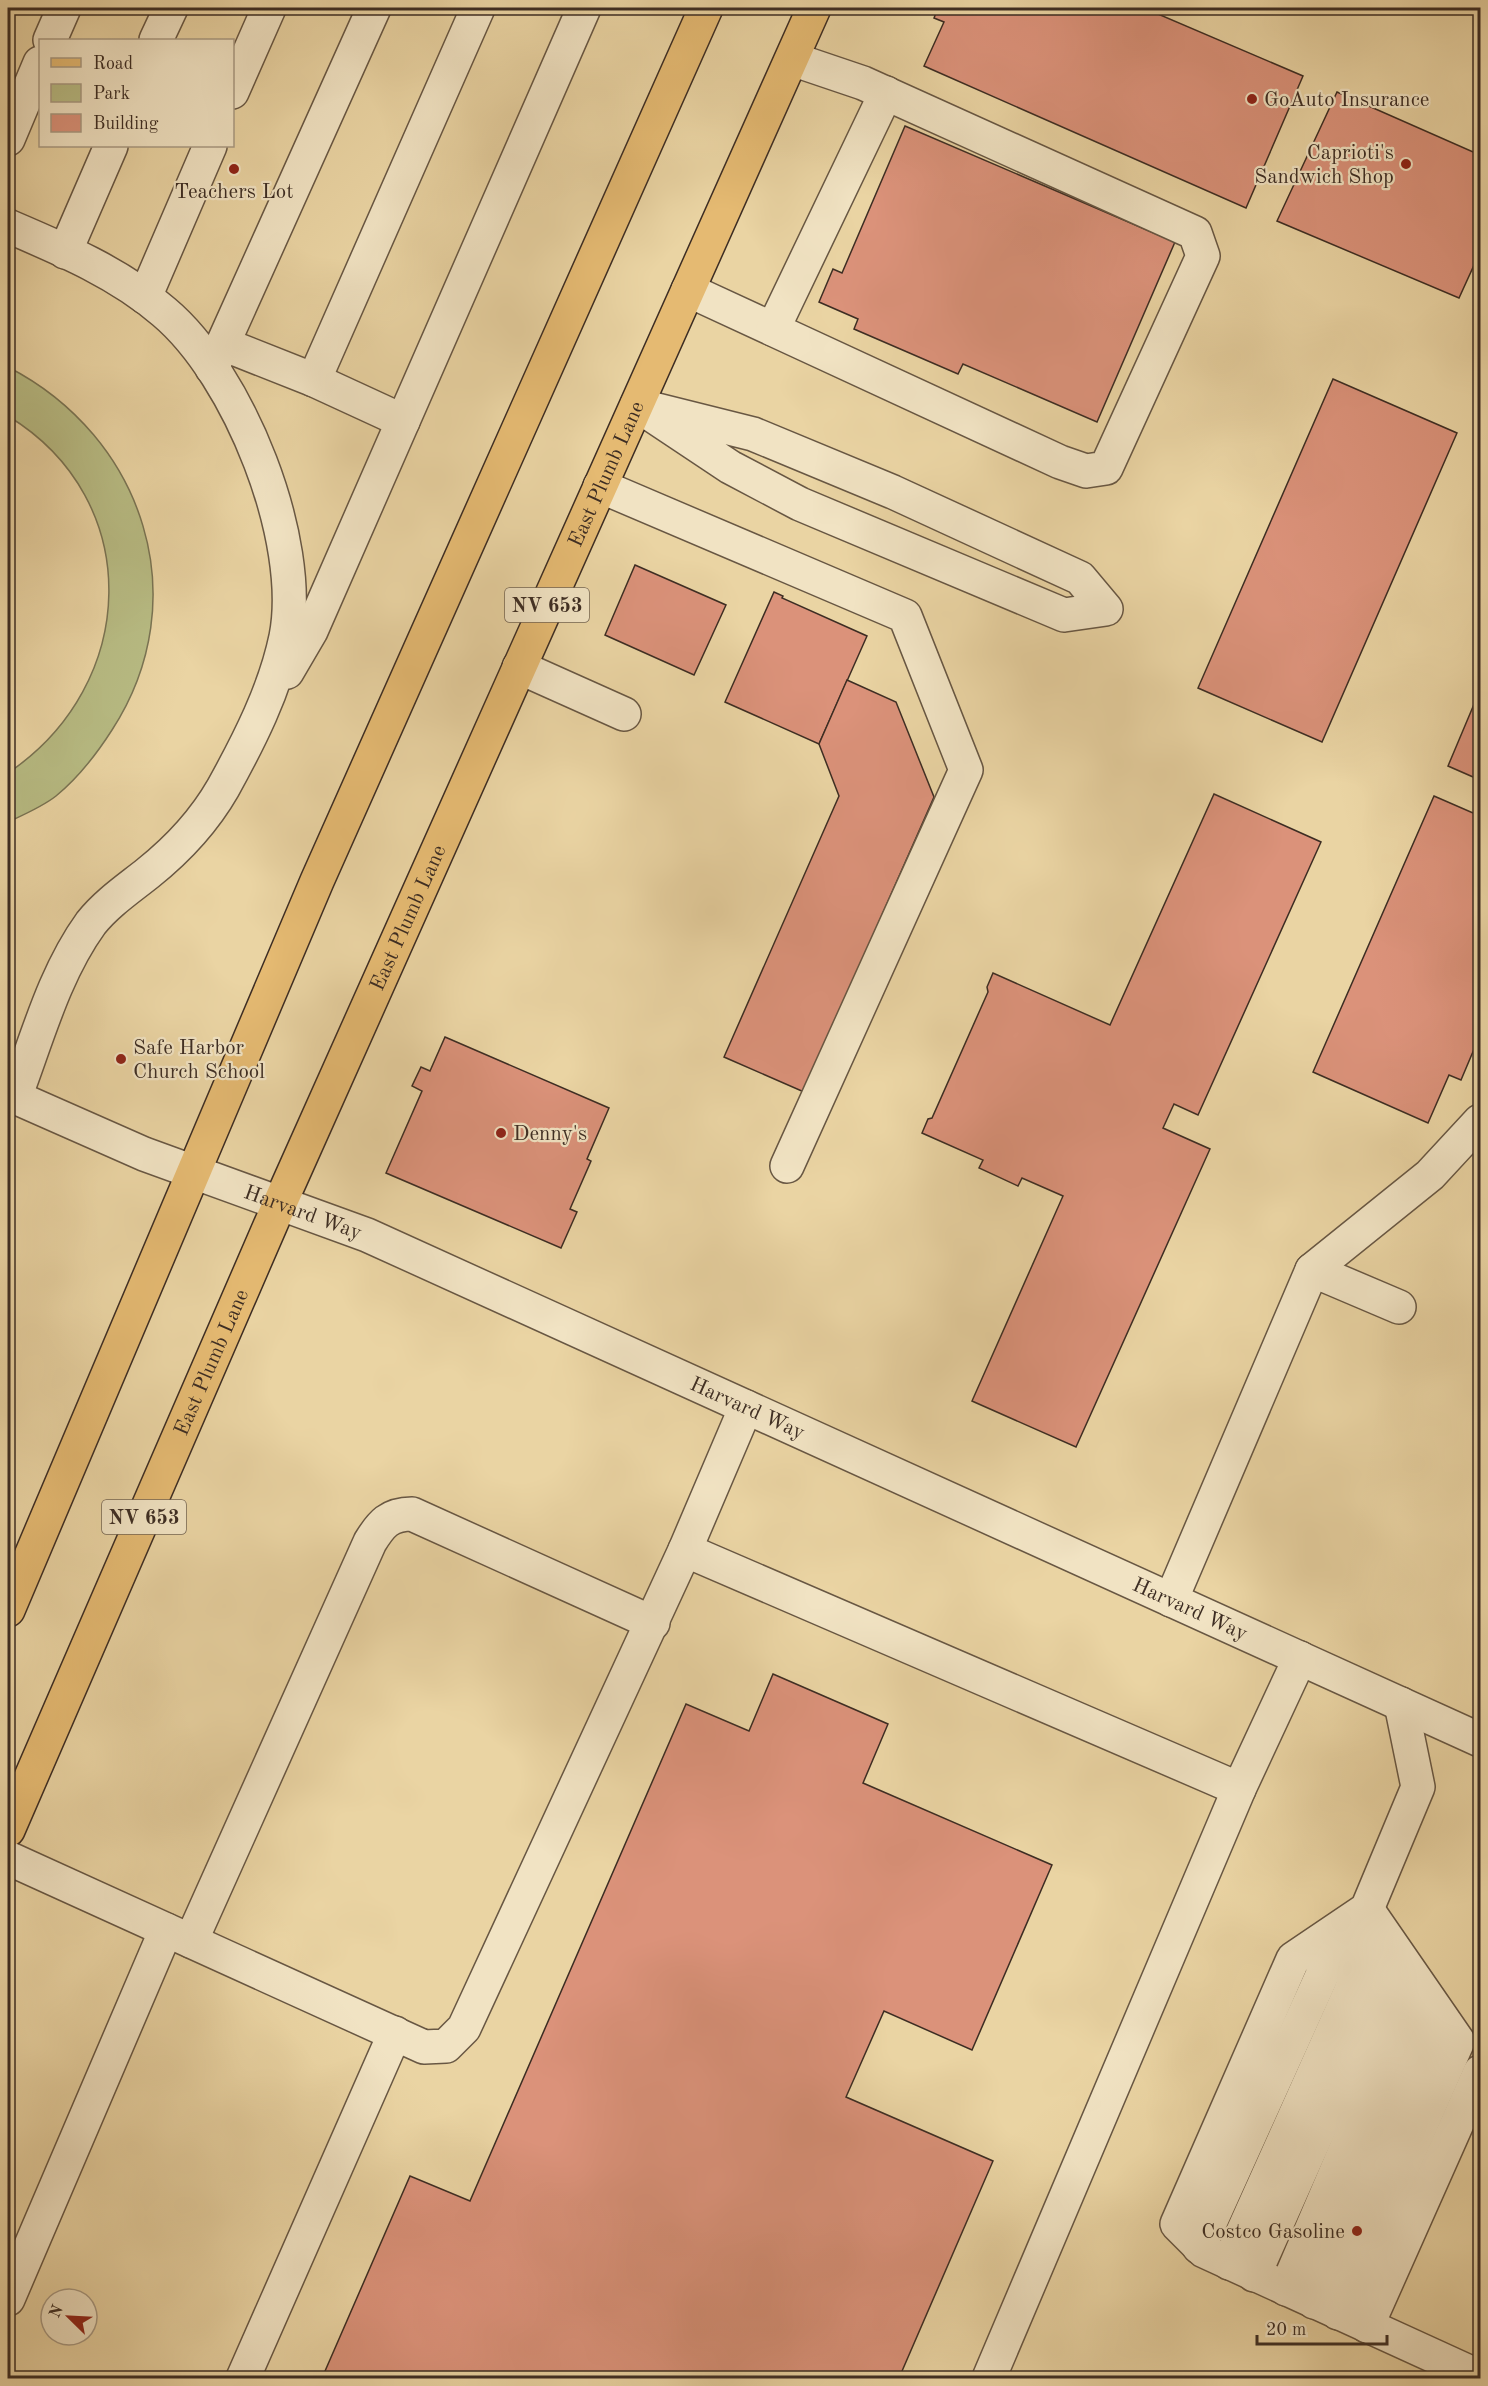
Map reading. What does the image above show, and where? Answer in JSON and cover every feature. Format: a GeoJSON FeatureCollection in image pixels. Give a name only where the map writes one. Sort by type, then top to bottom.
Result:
{"type":"FeatureCollection","features":[{"type":"Feature","properties":{"kind":"main road"},"geometry":{"type":"LineString","coordinates":[[8,1610],[317,881],[706,8]]}},
{"type":"Feature","properties":{"kind":"main road","name":"East Plumb Lane"},"geometry":{"type":"LineString","coordinates":[[8,1830],[280,1203],[814,9]]}},
{"type":"Feature","properties":{"kind":"street"},"geometry":{"type":"LineString","coordinates":[[50,39],[64,8]]}},
{"type":"Feature","properties":{"kind":"street"},"geometry":{"type":"LineString","coordinates":[[156,39],[171,8]]}},
{"type":"Feature","properties":{"kind":"street"},"geometry":{"type":"LineString","coordinates":[[234,87],[269,8]]}},
{"type":"Feature","properties":{"kind":"street"},"geometry":{"type":"LineString","coordinates":[[243,750],[278,667],[286,635],[289,601],[281,526],[269,485],[217,356],[374,8]]}},
{"type":"Feature","properties":{"kind":"street"},"geometry":{"type":"LineString","coordinates":[[314,380],[478,8]]}},
{"type":"Feature","properties":{"kind":"street"},"geometry":{"type":"LineString","coordinates":[[11,1096],[67,965],[92,923],[110,902],[187,838],[206,814],[311,630],[584,8]]}},
{"type":"Feature","properties":{"kind":"street"},"geometry":{"type":"LineString","coordinates":[[688,290],[1060,462],[1086,471],[1106,468],[1203,256],[1195,233],[886,93],[792,59]]}},
{"type":"Feature","properties":{"kind":"street"},"geometry":{"type":"LineString","coordinates":[[8,139],[39,65]]}},
{"type":"Feature","properties":{"kind":"street"},"geometry":{"type":"LineString","coordinates":[[773,330],[886,93]]}},
{"type":"Feature","properties":{"kind":"street"},"geometry":{"type":"LineString","coordinates":[[65,252],[111,147]]}},
{"type":"Feature","properties":{"kind":"street"},"geometry":{"type":"LineString","coordinates":[[145,297],[210,147]]}},
{"type":"Feature","properties":{"kind":"street"},"geometry":{"type":"LineString","coordinates":[[8,226],[89,263],[145,297],[193,340],[217,356],[314,380],[404,421]]}},
{"type":"Feature","properties":{"kind":"street"},"geometry":{"type":"LineString","coordinates":[[637,405],[753,434],[893,492],[1080,578],[1106,609],[1064,615],[800,504],[730,468],[637,405]]}},
{"type":"Feature","properties":{"kind":"street"},"geometry":{"type":"LineString","coordinates":[[600,486],[905,616],[966,770],[787,1166]]}},
{"type":"Feature","properties":{"kind":"street"},"geometry":{"type":"LineString","coordinates":[[519,667],[624,714]]}},
{"type":"Feature","properties":{"kind":"street","name":"Harvard Way"},"geometry":{"type":"LineString","coordinates":[[11,1096],[144,1154],[367,1235],[1480,1740]]}},
{"type":"Feature","properties":{"kind":"street"},"geometry":{"type":"LineString","coordinates":[[1171,1600],[1312,1270],[1430,1175],[1480,1121]]}},
{"type":"Feature","properties":{"kind":"street"},"geometry":{"type":"LineString","coordinates":[[1312,1270],[1399,1307]]}},
{"type":"Feature","properties":{"kind":"street"},"geometry":{"type":"LineString","coordinates":[[8,1858],[424,2047],[446,2046],[464,2028],[653,1623],[746,1407]]}},
{"type":"Feature","properties":{"kind":"street"},"geometry":{"type":"LineString","coordinates":[[8,2299],[179,1936],[370,1542],[386,1520],[402,1514],[412,1514],[653,1623]]}},
{"type":"Feature","properties":{"kind":"street"},"geometry":{"type":"LineString","coordinates":[[685,1550],[1239,1789]]}},
{"type":"Feature","properties":{"kind":"street"},"geometry":{"type":"LineString","coordinates":[[989,2379],[1239,1789],[1300,1658]]}},
{"type":"Feature","properties":{"kind":"street"},"geometry":{"type":"LineString","coordinates":[[1242,2269],[1352,1988],[1367,1909],[1418,1787],[1401,1704]]}},
{"type":"Feature","properties":{"kind":"street"},"geometry":{"type":"LineString","coordinates":[[1367,1909],[1480,2046]]}},
{"type":"Feature","properties":{"kind":"street"},"geometry":{"type":"LineString","coordinates":[[1367,1909],[1293,1959],[1178,2224],[1199,2247],[1242,2269],[1480,2377]]}},
{"type":"Feature","properties":{"kind":"street"},"geometry":{"type":"LineString","coordinates":[[1326,2308],[1403,2015],[1367,1909]]}},
{"type":"Feature","properties":{"kind":"street"},"geometry":{"type":"LineString","coordinates":[[1326,2308],[1458,2041],[1367,1909]]}},
{"type":"Feature","properties":{"kind":"street"},"geometry":{"type":"LineString","coordinates":[[243,2379],[395,2033]]}},
{"type":"Feature","properties":{"kind":"street"},"geometry":{"type":"LineString","coordinates":[[1326,2308],[1480,2072]]}},
{"type":"Feature","properties":{"kind":"green space"},"geometry":{"type":"Polygon","coordinates":[[[8,367],[55,397],[94,435],[123,478],[143,526],[152,576],[151,628],[138,680],[112,730],[72,782],[45,804],[8,822],[8,773],[51,736],[83,692],[102,644],[109,593],[103,543],[85,495],[53,452],[8,416],[8,367]]]}},
{"type":"Feature","properties":{"kind":"building"},"geometry":{"type":"Polygon","coordinates":[[[938,8],[1144,8],[1303,76],[1246,208],[924,66],[944,22],[934,18],[938,8]]]}},
{"type":"Feature","properties":{"kind":"building"},"geometry":{"type":"Polygon","coordinates":[[[1337,92],[1480,155],[1480,252],[1459,298],[1277,221],[1337,92]]]}},
{"type":"Feature","properties":{"kind":"building"},"geometry":{"type":"Polygon","coordinates":[[[905,126],[1175,242],[1097,422],[963,364],[958,374],[854,329],[858,319],[819,302],[833,269],[842,273],[905,126]]]}},
{"type":"Feature","properties":{"kind":"building"},"geometry":{"type":"Polygon","coordinates":[[[1333,379],[1457,433],[1322,742],[1198,688],[1333,379]]]}},
{"type":"Feature","properties":{"kind":"building"},"geometry":{"type":"Polygon","coordinates":[[[635,565],[726,605],[694,675],[605,635],[635,565]]]}},
{"type":"Feature","properties":{"kind":"building"},"geometry":{"type":"Polygon","coordinates":[[[774,592],[783,596],[782,598],[867,636],[819,744],[725,702],[774,592]]]}},
{"type":"Feature","properties":{"kind":"building"},"geometry":{"type":"Polygon","coordinates":[[[847,680],[896,702],[934,797],[804,1092],[724,1057],[839,796],[819,744],[847,680]]]}},
{"type":"Feature","properties":{"kind":"building"},"geometry":{"type":"Polygon","coordinates":[[[1480,690],[1480,780],[1448,766],[1480,690]]]}},
{"type":"Feature","properties":{"kind":"building"},"geometry":{"type":"Polygon","coordinates":[[[1214,794],[1321,842],[1198,1115],[1174,1104],[1163,1128],[1210,1149],[1076,1447],[972,1401],[1063,1196],[1022,1178],[1018,1186],[979,1168],[983,1160],[922,1133],[928,1119],[932,1118],[988,992],[987,987],[993,973],[1110,1025],[1214,794]]]}},
{"type":"Feature","properties":{"kind":"building"},"geometry":{"type":"Polygon","coordinates":[[[1434,796],[1480,816],[1480,1035],[1461,1080],[1449,1075],[1428,1123],[1313,1072],[1434,796]]]}},
{"type":"Feature","properties":{"kind":"building","name":"Denny's"},"geometry":{"type":"Polygon","coordinates":[[[445,1037],[609,1108],[587,1159],[591,1161],[570,1209],[577,1212],[561,1248],[386,1173],[422,1091],[412,1086],[421,1067],[430,1071],[445,1037]]]}},
{"type":"Feature","properties":{"kind":"building"},"geometry":{"type":"Polygon","coordinates":[[[773,1674],[888,1724],[863,1783],[1052,1865],[972,2050],[884,2011],[846,2097],[993,2161],[899,2378],[322,2378],[410,2176],[470,2201],[686,1704],[749,1731],[773,1674]]]}},
{"type":"Feature","properties":{"kind":"place","name":"GoAuto Insurance"},"geometry":{"type":"Point","coordinates":[1252,99]}},
{"type":"Feature","properties":{"kind":"place","name":"Caprioti's Sandwich Shop"},"geometry":{"type":"Point","coordinates":[1406,164]}},
{"type":"Feature","properties":{"kind":"place","name":"Teachers Lot"},"geometry":{"type":"Point","coordinates":[234,169]}},
{"type":"Feature","properties":{"kind":"place","name":"Safe Harbor Church School"},"geometry":{"type":"Point","coordinates":[121,1059]}},
{"type":"Feature","properties":{"kind":"place","name":"Denny's"},"geometry":{"type":"Point","coordinates":[501,1133]}},
{"type":"Feature","properties":{"kind":"place","name":"Costco Gasoline"},"geometry":{"type":"Point","coordinates":[1357,2231]}}]}
